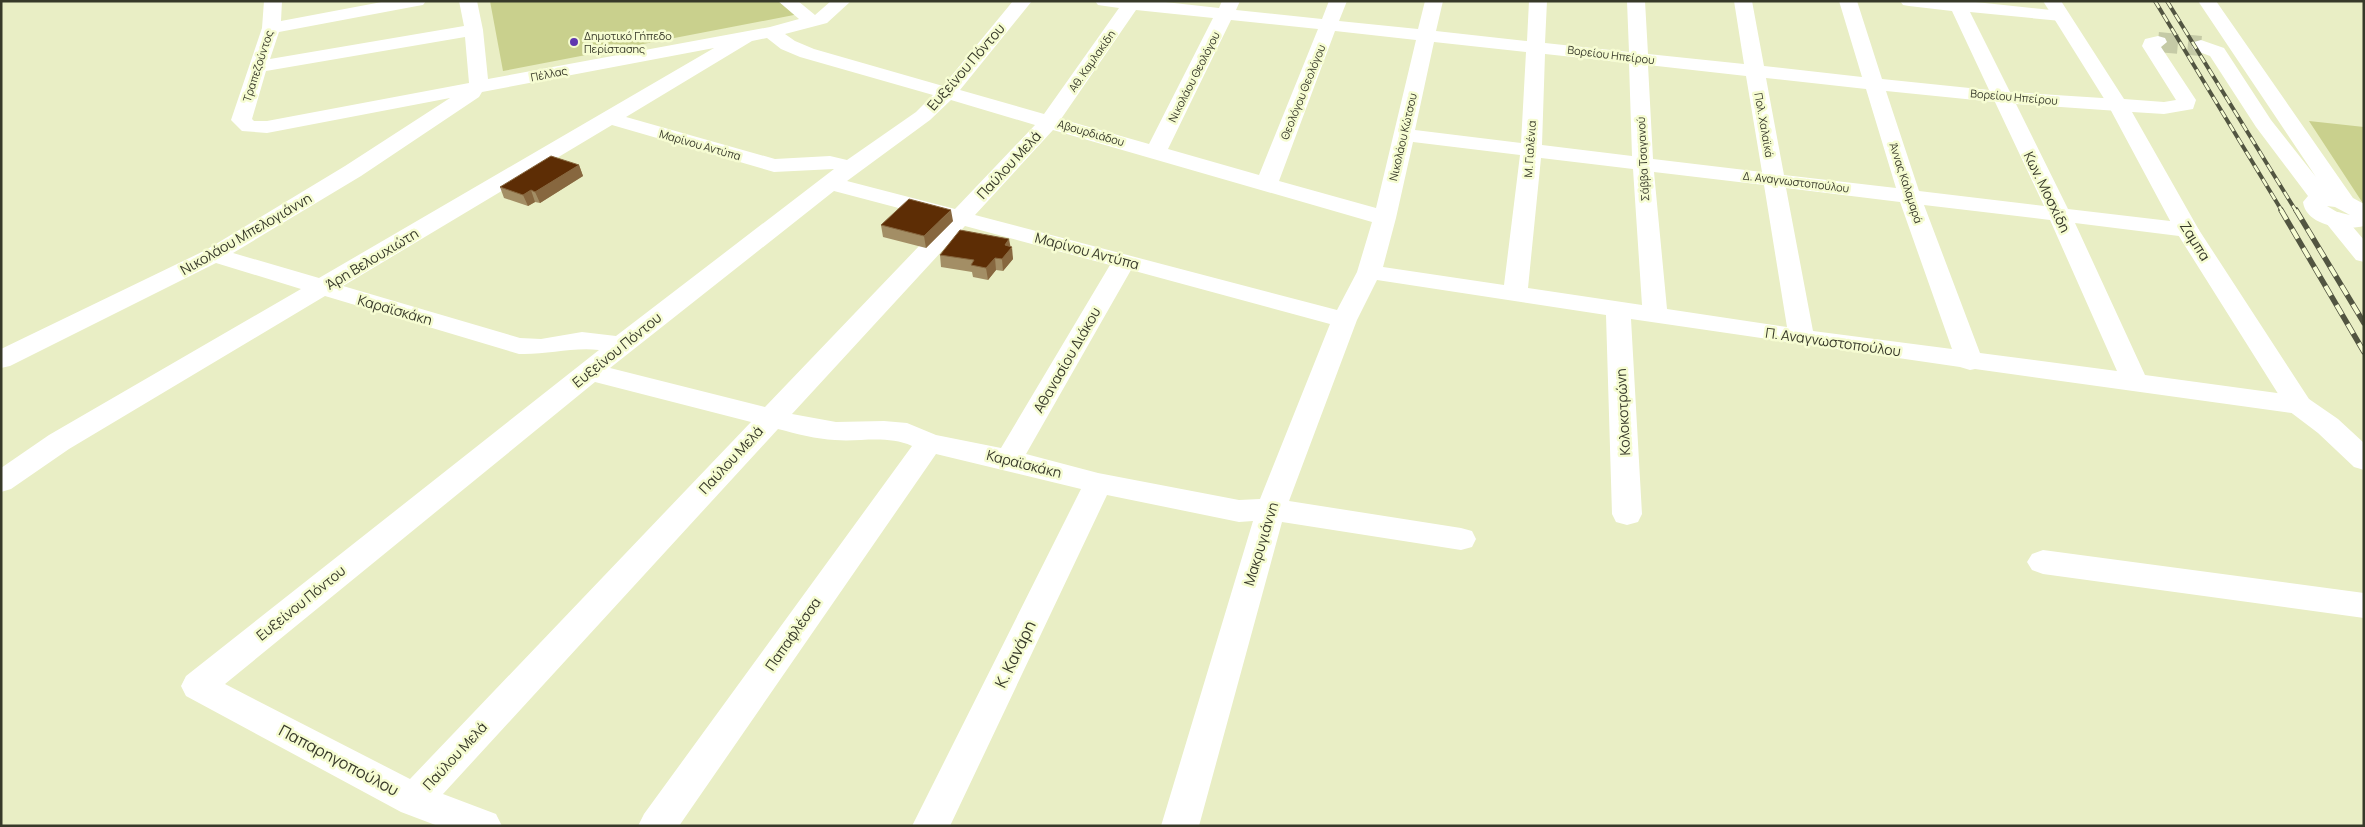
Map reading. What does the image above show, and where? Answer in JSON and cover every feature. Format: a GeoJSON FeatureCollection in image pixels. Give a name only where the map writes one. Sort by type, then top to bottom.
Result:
{"type":"FeatureCollection","features":[{"type":"Feature","properties":{"kind":"street","name":"Τραπεζούντος"},"geometry":{"type":"LineString","coordinates":[[249,127],[241,120],[271,28],[273,1]]}},
{"type":"Feature","properties":{"kind":"street"},"geometry":{"type":"LineString","coordinates":[[271,28],[417,1]]}},
{"type":"Feature","properties":{"kind":"street"},"geometry":{"type":"LineString","coordinates":[[468,1],[474,30],[479,87]]}},
{"type":"Feature","properties":{"kind":"street"},"geometry":{"type":"LineString","coordinates":[[787,1],[812,22]]}},
{"type":"Feature","properties":{"kind":"street","name":"Πέλλας"},"geometry":{"type":"LineString","coordinates":[[249,127],[267,127],[704,43],[745,38],[812,22],[827,15],[842,1]]}},
{"type":"Feature","properties":{"kind":"street","name":"Ευξείνου Πόντου"},"geometry":{"type":"LineString","coordinates":[[198,686],[590,372],[621,345],[851,167],[923,116],[948,92],[1023,1]]}},
{"type":"Feature","properties":{"kind":"street","name":"Βορείου Ηπείρου"},"geometry":{"type":"LineString","coordinates":[[1104,1],[1228,7],[1330,25],[2001,97],[2118,106],[2173,108],[2186,104],[2186,100],[2151,46],[2152,43],[2158,42]]}},
{"type":"Feature","properties":{"kind":"street","name":"Θεολόγου Θεολόγου"},"geometry":{"type":"LineString","coordinates":[[1267,183],[1338,1]]}},
{"type":"Feature","properties":{"kind":"street","name":"Νικολάου Κώτσου"},"geometry":{"type":"LineString","coordinates":[[1368,272],[1385,218],[1434,1]]}},
{"type":"Feature","properties":{"kind":"street","name":"Μ. Γιαλένια"},"geometry":{"type":"LineString","coordinates":[[1515,295],[1531,150],[1538,1]]}},
{"type":"Feature","properties":{"kind":"street","name":"Σάββα Τσαγανού"},"geometry":{"type":"LineString","coordinates":[[1636,1],[1643,165],[1655,316]]}},
{"type":"Feature","properties":{"kind":"street","name":"Πολ. Χαλαϊκά"},"geometry":{"type":"LineString","coordinates":[[1743,1],[1801,337]]}},
{"type":"Feature","properties":{"kind":"street","name":"Άννας Καλαμαρά"},"geometry":{"type":"LineString","coordinates":[[1848,1],[1909,195],[1970,362]]}},
{"type":"Feature","properties":{"kind":"street"},"geometry":{"type":"LineString","coordinates":[[1909,1],[2056,8]]}},
{"type":"Feature","properties":{"kind":"street"},"geometry":{"type":"LineString","coordinates":[[2207,1],[2364,255]]}},
{"type":"Feature","properties":{"kind":"street","name":"Αθ. Καμλακίδη"},"geometry":{"type":"LineString","coordinates":[[1050,122],[1132,3]]}},
{"type":"Feature","properties":{"kind":"street","name":"Κων. Μοσχίδη"},"geometry":{"type":"LineString","coordinates":[[1957,4],[2059,214],[2136,384]]}},
{"type":"Feature","properties":{"kind":"street","name":"Νικολάου Θεολόγου"},"geometry":{"type":"LineString","coordinates":[[1156,152],[1228,7]]}},
{"type":"Feature","properties":{"kind":"street","name":"Ζαμπα"},"geometry":{"type":"LineString","coordinates":[[2056,8],[2118,106],[2188,230],[2299,406],[2328,426],[2364,460]]}},
{"type":"Feature","properties":{"kind":"street"},"geometry":{"type":"LineString","coordinates":[[259,67],[474,30]]}},
{"type":"Feature","properties":{"kind":"street","name":"Αβουρδιάδου"},"geometry":{"type":"LineString","coordinates":[[771,32],[788,45],[807,53],[1385,218]]}},
{"type":"Feature","properties":{"kind":"street","name":"Άρη Βελουχιώτη"},"geometry":{"type":"LineString","coordinates":[[1,482],[59,442],[745,38]]}},
{"type":"Feature","properties":{"kind":"street"},"geometry":{"type":"LineString","coordinates":[[2201,46],[2217,52],[2263,123],[2333,207],[2362,213],[2361,229]]}},
{"type":"Feature","properties":{"kind":"street","name":"Νικολάου Μπελογιάννη"},"geometry":{"type":"LineString","coordinates":[[1,360],[214,255],[353,171],[479,87]]}},
{"type":"Feature","properties":{"kind":"street","name":"Μαρίνου Αντύπα"},"geometry":{"type":"LineString","coordinates":[[609,118],[774,166],[830,162],[851,167]]}},
{"type":"Feature","properties":{"kind":"street","name":"Παύλου Μελά"},"geometry":{"type":"LineString","coordinates":[[414,800],[771,417],[1050,122]]}},
{"type":"Feature","properties":{"kind":"street","name":"Δ. Αναγνωστοπούλου"},"geometry":{"type":"LineString","coordinates":[[1404,135],[2188,230]]}},
{"type":"Feature","properties":{"kind":"street","name":"Μαρίνου Αντύπα"},"geometry":{"type":"LineString","coordinates":[[831,183],[1344,320]]}},
{"type":"Feature","properties":{"kind":"street","name":"Καραϊσκάκη"},"geometry":{"type":"LineString","coordinates":[[214,255],[519,346],[541,347],[582,340],[621,345]]}},
{"type":"Feature","properties":{"kind":"street","name":"Αθανασίου Διάκου"},"geometry":{"type":"LineString","coordinates":[[1009,460],[1124,261]]}},
{"type":"Feature","properties":{"kind":"street","name":"Π. Αναγνωστοπούλου"},"geometry":{"type":"LineString","coordinates":[[1368,272],[1618,311],[1970,362],[2299,406]]}},
{"type":"Feature","properties":{"kind":"street","name":"Μακρυγιάννη"},"geometry":{"type":"LineString","coordinates":[[1180,826],[1271,510],[1344,320],[1368,272]]}},
{"type":"Feature","properties":{"kind":"street","name":"Κολοκοτρώνη"},"geometry":{"type":"LineString","coordinates":[[1618,311],[1627,514]]}},
{"type":"Feature","properties":{"kind":"street","name":"Καραϊσκάκη"},"geometry":{"type":"LineString","coordinates":[[590,372],[815,429],[836,431],[884,430],[907,433],[929,443],[1009,460],[1098,483],[1239,511],[1271,510],[1462,539]]}},
{"type":"Feature","properties":{"kind":"street","name":"Παπαφλέσσα"},"geometry":{"type":"LineString","coordinates":[[657,826],[929,443]]}},
{"type":"Feature","properties":{"kind":"street","name":"Κ. Κανάρη"},"geometry":{"type":"LineString","coordinates":[[931,826],[1098,483]]}},
{"type":"Feature","properties":{"kind":"street"},"geometry":{"type":"LineString","coordinates":[[2043,562],[2364,606]]}},
{"type":"Feature","properties":{"kind":"street","name":"Παπαρηγοπούλου"},"geometry":{"type":"LineString","coordinates":[[198,686],[414,800],[483,826]]}},
{"type":"Feature","properties":{"kind":"green space","name":"Δημοτικό Γήπεδο Περίστασης"},"geometry":{"type":"Polygon","coordinates":[[[490,1],[784,1],[799,14],[503,71],[490,1]]]}},
{"type":"Feature","properties":{"kind":"green space"},"geometry":{"type":"Polygon","coordinates":[[[2309,121],[2364,127],[2364,205],[2309,121]]]}},
{"type":"Feature","properties":{"kind":"building"},"geometry":{"type":"Polygon","coordinates":[[[551,156],[579,165],[535,192],[531,190],[523,195],[500,187],[551,156]]]}},
{"type":"Feature","properties":{"kind":"building"},"geometry":{"type":"Polygon","coordinates":[[[909,199],[951,210],[924,236],[881,225],[909,199]]]}},
{"type":"Feature","properties":{"kind":"building"},"geometry":{"type":"Polygon","coordinates":[[[960,230],[1009,239],[1005,245],[1012,247],[1002,259],[995,258],[986,268],[971,265],[974,260],[940,255],[960,230]]]}},
{"type":"Feature","properties":{"kind":"tunnel"},"geometry":{"type":"LineString","coordinates":[[2158,42],[2201,46]]}},
{"type":"Feature","properties":{"kind":"railway"},"geometry":{"type":"LineString","coordinates":[[2155,1],[2282,211]]}},
{"type":"Feature","properties":{"kind":"railway"},"geometry":{"type":"LineString","coordinates":[[2167,1],[2296,211]]}},
{"type":"Feature","properties":{"kind":"railway"},"geometry":{"type":"LineString","coordinates":[[2281,210],[2364,352]]}},
{"type":"Feature","properties":{"kind":"railway"},"geometry":{"type":"LineString","coordinates":[[2296,210],[2364,323]]}},
{"type":"Feature","properties":{"kind":"place","name":"Δημοτικό Γήπεδο Περίστασης"},"geometry":{"type":"Point","coordinates":[574,42]}}]}
